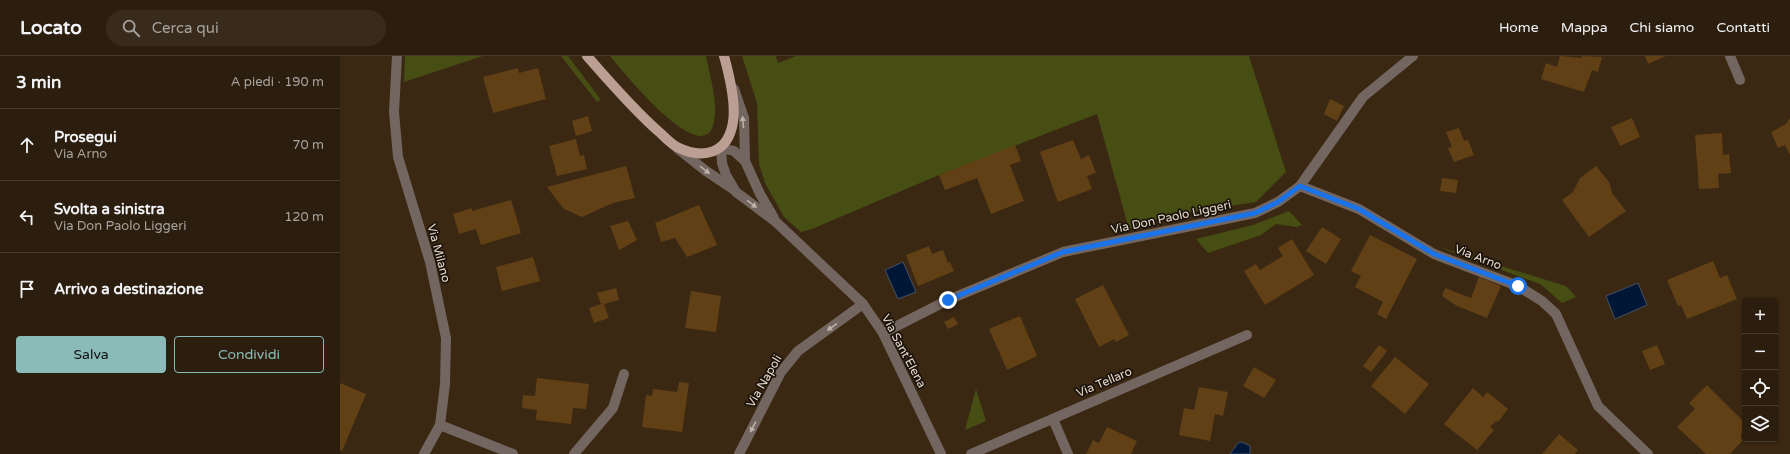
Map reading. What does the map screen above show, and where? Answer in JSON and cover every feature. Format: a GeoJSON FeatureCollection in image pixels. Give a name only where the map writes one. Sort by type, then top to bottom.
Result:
{"type":"FeatureCollection","features":[{"type":"Feature","properties":{"kind":"main road"},"geometry":{"type":"LineString","coordinates":[[587,56],[633,109],[675,146],[697,154],[706,154],[721,148],[728,137],[733,121],[731,82],[724,56]]}},
{"type":"Feature","properties":{"kind":"street","name":"Via Milano"},"geometry":{"type":"LineString","coordinates":[[397,56],[394,112],[398,157],[430,262],[446,338],[445,384],[440,425],[424,454]]}},
{"type":"Feature","properties":{"kind":"street","name":"Via Don Paolo Liggeri"},"geometry":{"type":"LineString","coordinates":[[883,333],[948,300],[1063,252],[1255,213],[1278,202],[1300,186],[1363,97],[1413,56]]}},
{"type":"Feature","properties":{"kind":"street"},"geometry":{"type":"LineString","coordinates":[[1730,56],[1740,80]]}},
{"type":"Feature","properties":{"kind":"street"},"geometry":{"type":"LineString","coordinates":[[731,82],[744,118],[745,160],[760,194],[776,222]]}},
{"type":"Feature","properties":{"kind":"street"},"geometry":{"type":"LineString","coordinates":[[675,146],[706,171],[776,222]]}},
{"type":"Feature","properties":{"kind":"street"},"geometry":{"type":"LineString","coordinates":[[736,192],[726,175],[722,163],[721,148],[734,151],[745,160]]}},
{"type":"Feature","properties":{"kind":"street","name":"Via Arno"},"geometry":{"type":"LineString","coordinates":[[1300,186],[1359,209],[1434,254],[1518,286],[1542,301],[1556,314],[1598,406],[1648,454]]}},
{"type":"Feature","properties":{"kind":"street","name":"Via Sant'Elena"},"geometry":{"type":"LineString","coordinates":[[776,222],[863,304],[883,333],[941,454]]}},
{"type":"Feature","properties":{"kind":"street","name":"Via Napoli"},"geometry":{"type":"LineString","coordinates":[[739,454],[781,372],[798,350],[863,304]]}},
{"type":"Feature","properties":{"kind":"street","name":"Via Tellaro"},"geometry":{"type":"LineString","coordinates":[[971,454],[1247,335]]}},
{"type":"Feature","properties":{"kind":"street"},"geometry":{"type":"LineString","coordinates":[[574,454],[613,408],[624,374]]}},
{"type":"Feature","properties":{"kind":"street"},"geometry":{"type":"LineString","coordinates":[[1053,419],[1068,454]]}},
{"type":"Feature","properties":{"kind":"street"},"geometry":{"type":"LineString","coordinates":[[440,425],[513,454]]}},
{"type":"Feature","properties":{"kind":"green space"},"geometry":{"type":"Polygon","coordinates":[[[405,56],[483,56],[404,82],[405,56]]]}},
{"type":"Feature","properties":{"kind":"green space"},"geometry":{"type":"Polygon","coordinates":[[[561,56],[568,56],[601,100],[597,102],[561,56]]]}},
{"type":"Feature","properties":{"kind":"green space"},"geometry":{"type":"Polygon","coordinates":[[[610,56],[706,56],[715,106],[714,122],[707,134],[695,135],[679,127],[645,96],[610,56]]]}},
{"type":"Feature","properties":{"kind":"green space"},"geometry":{"type":"Polygon","coordinates":[[[742,56],[776,56],[778,63],[796,56],[1249,56],[1286,172],[1256,202],[1171,215],[1129,229],[1097,114],[939,175],[812,229],[801,232],[784,217],[765,183],[759,164],[757,103],[742,56]]]}},
{"type":"Feature","properties":{"kind":"green space"},"geometry":{"type":"Polygon","coordinates":[[[1289,211],[1302,225],[1296,227],[1276,224],[1261,235],[1208,253],[1196,239],[1253,225],[1289,211]]]}},
{"type":"Feature","properties":{"kind":"green space"},"geometry":{"type":"Polygon","coordinates":[[[1436,246],[1566,286],[1576,297],[1562,303],[1540,284],[1436,246]]]}},
{"type":"Feature","properties":{"kind":"green space"},"geometry":{"type":"Polygon","coordinates":[[[976,389],[986,421],[965,430],[976,389]]]}},
{"type":"Feature","properties":{"kind":"water"},"geometry":{"type":"Polygon","coordinates":[[[903,262],[916,292],[898,299],[885,270],[903,262]]]}},
{"type":"Feature","properties":{"kind":"water"},"geometry":{"type":"Polygon","coordinates":[[[1638,283],[1647,305],[1615,319],[1606,296],[1638,283]]]}},
{"type":"Feature","properties":{"kind":"water"},"geometry":{"type":"Polygon","coordinates":[[[1242,442],[1250,446],[1250,454],[1230,454],[1238,443],[1242,442]]]}},
{"type":"Feature","properties":{"kind":"building"},"geometry":{"type":"Polygon","coordinates":[[[1560,56],[1582,58],[1582,56],[1602,57],[1598,72],[1592,70],[1584,92],[1541,79],[1546,63],[1557,67],[1560,56]]]}},
{"type":"Feature","properties":{"kind":"building"},"geometry":{"type":"Polygon","coordinates":[[[1645,56],[1666,56],[1648,64],[1645,56]]]}},
{"type":"Feature","properties":{"kind":"building"},"geometry":{"type":"Polygon","coordinates":[[[518,68],[519,73],[538,68],[546,99],[493,113],[483,77],[518,68]]]}},
{"type":"Feature","properties":{"kind":"building"},"geometry":{"type":"Polygon","coordinates":[[[1330,99],[1344,106],[1337,121],[1324,114],[1330,99]]]}},
{"type":"Feature","properties":{"kind":"building"},"geometry":{"type":"Polygon","coordinates":[[[588,116],[592,131],[576,136],[572,121],[588,116]]]}},
{"type":"Feature","properties":{"kind":"building"},"geometry":{"type":"Polygon","coordinates":[[[1632,118],[1640,137],[1620,146],[1611,127],[1632,118]]]}},
{"type":"Feature","properties":{"kind":"building"},"geometry":{"type":"Polygon","coordinates":[[[1790,118],[1790,155],[1785,145],[1778,148],[1771,132],[1786,124],[1790,118]]]}},
{"type":"Feature","properties":{"kind":"building"},"geometry":{"type":"Polygon","coordinates":[[[1459,128],[1464,141],[1468,140],[1474,155],[1454,162],[1448,148],[1452,147],[1446,132],[1459,128]]]}},
{"type":"Feature","properties":{"kind":"building"},"geometry":{"type":"Polygon","coordinates":[[[1722,133],[1723,155],[1729,154],[1731,173],[1718,174],[1719,188],[1699,189],[1695,135],[1722,133]]]}},
{"type":"Feature","properties":{"kind":"building"},"geometry":{"type":"Polygon","coordinates":[[[576,139],[580,156],[584,155],[587,169],[557,176],[549,146],[576,139]]]}},
{"type":"Feature","properties":{"kind":"building"},"geometry":{"type":"Polygon","coordinates":[[[1073,140],[1081,159],[1089,155],[1096,173],[1087,176],[1092,189],[1058,202],[1040,152],[1073,140]]]}},
{"type":"Feature","properties":{"kind":"building"},"geometry":{"type":"Polygon","coordinates":[[[1015,145],[1021,161],[1010,165],[1024,201],[991,214],[977,178],[945,190],[939,175],[1015,145]]]}},
{"type":"Feature","properties":{"kind":"building"},"geometry":{"type":"Polygon","coordinates":[[[626,166],[635,198],[613,203],[582,217],[564,209],[547,187],[626,166]]]}},
{"type":"Feature","properties":{"kind":"building"},"geometry":{"type":"Polygon","coordinates":[[[1596,166],[1609,182],[1612,193],[1626,211],[1589,237],[1562,200],[1573,192],[1580,178],[1596,166]]]}},
{"type":"Feature","properties":{"kind":"building"},"geometry":{"type":"Polygon","coordinates":[[[1442,178],[1458,180],[1456,193],[1440,191],[1442,178]]]}},
{"type":"Feature","properties":{"kind":"building"},"geometry":{"type":"Polygon","coordinates":[[[511,200],[521,233],[481,245],[476,229],[459,234],[453,214],[472,208],[472,211],[511,200]]]}},
{"type":"Feature","properties":{"kind":"building"},"geometry":{"type":"Polygon","coordinates":[[[699,205],[717,245],[687,257],[675,238],[661,242],[655,223],[699,205]]]}},
{"type":"Feature","properties":{"kind":"building"},"geometry":{"type":"Polygon","coordinates":[[[628,221],[637,240],[619,250],[610,226],[628,221]]]}},
{"type":"Feature","properties":{"kind":"building"},"geometry":{"type":"Polygon","coordinates":[[[1322,227],[1341,239],[1326,264],[1306,251],[1322,227]]]}},
{"type":"Feature","properties":{"kind":"building"},"geometry":{"type":"Polygon","coordinates":[[[1370,235],[1417,259],[1386,319],[1377,314],[1383,302],[1355,287],[1361,276],[1351,271],[1370,235]]]}},
{"type":"Feature","properties":{"kind":"building"},"geometry":{"type":"Polygon","coordinates":[[[1292,239],[1314,275],[1265,305],[1244,271],[1256,264],[1260,270],[1283,256],[1278,248],[1292,239]]]}},
{"type":"Feature","properties":{"kind":"building"},"geometry":{"type":"Polygon","coordinates":[[[929,246],[932,254],[943,250],[948,263],[950,262],[954,271],[918,286],[906,255],[929,246]]]}},
{"type":"Feature","properties":{"kind":"building"},"geometry":{"type":"Polygon","coordinates":[[[533,257],[540,281],[502,291],[496,267],[533,257]]]}},
{"type":"Feature","properties":{"kind":"building"},"geometry":{"type":"Polygon","coordinates":[[[1713,261],[1720,278],[1727,275],[1737,299],[1687,319],[1681,305],[1678,306],[1667,280],[1713,261]]]}},
{"type":"Feature","properties":{"kind":"building"},"geometry":{"type":"Polygon","coordinates":[[[1479,277],[1501,286],[1487,318],[1457,306],[1442,296],[1445,288],[1471,298],[1479,277]]]}},
{"type":"Feature","properties":{"kind":"building"},"geometry":{"type":"Polygon","coordinates":[[[1103,285],[1129,335],[1116,342],[1114,339],[1099,347],[1075,299],[1103,285]]]}},
{"type":"Feature","properties":{"kind":"building"},"geometry":{"type":"Polygon","coordinates":[[[616,288],[619,300],[604,304],[609,318],[594,323],[589,308],[601,304],[597,293],[616,288]]]}},
{"type":"Feature","properties":{"kind":"building"},"geometry":{"type":"Polygon","coordinates":[[[691,291],[721,296],[716,332],[685,328],[691,291]]]}},
{"type":"Feature","properties":{"kind":"building"},"geometry":{"type":"Polygon","coordinates":[[[1020,316],[1037,356],[1007,370],[989,329],[1020,316]]]}},
{"type":"Feature","properties":{"kind":"building"},"geometry":{"type":"Polygon","coordinates":[[[954,317],[958,324],[948,329],[944,322],[954,317]]]}},
{"type":"Feature","properties":{"kind":"building"},"geometry":{"type":"Polygon","coordinates":[[[1379,345],[1387,351],[1371,372],[1363,366],[1379,345]]]}},
{"type":"Feature","properties":{"kind":"building"},"geometry":{"type":"Polygon","coordinates":[[[1657,345],[1665,364],[1650,370],[1642,351],[1657,345]]]}},
{"type":"Feature","properties":{"kind":"building"},"geometry":{"type":"Polygon","coordinates":[[[1395,357],[1429,384],[1405,414],[1371,386],[1395,357]]]}},
{"type":"Feature","properties":{"kind":"building"},"geometry":{"type":"Polygon","coordinates":[[[1254,367],[1276,380],[1264,398],[1243,386],[1254,367]]]}},
{"type":"Feature","properties":{"kind":"building"},"geometry":{"type":"Polygon","coordinates":[[[537,378],[589,384],[586,409],[573,408],[571,424],[536,420],[537,410],[522,408],[523,395],[535,396],[537,378]]]}},
{"type":"Feature","properties":{"kind":"building"},"geometry":{"type":"Polygon","coordinates":[[[679,382],[689,383],[682,432],[642,427],[646,395],[652,396],[653,389],[677,392],[679,382]]]}},
{"type":"Feature","properties":{"kind":"building"},"geometry":{"type":"Polygon","coordinates":[[[340,383],[366,394],[342,451],[340,450],[340,383]]]}},
{"type":"Feature","properties":{"kind":"building"},"geometry":{"type":"Polygon","coordinates":[[[1707,385],[1742,420],[1742,441],[1730,454],[1706,454],[1677,427],[1695,409],[1689,403],[1707,385]]]}},
{"type":"Feature","properties":{"kind":"building"},"geometry":{"type":"Polygon","coordinates":[[[1199,387],[1228,392],[1223,416],[1215,414],[1210,441],[1179,435],[1184,408],[1194,410],[1199,387]]]}},
{"type":"Feature","properties":{"kind":"building"},"geometry":{"type":"Polygon","coordinates":[[[1473,388],[1483,397],[1487,392],[1508,409],[1498,422],[1496,421],[1490,427],[1494,430],[1477,450],[1444,424],[1473,388]]]}},
{"type":"Feature","properties":{"kind":"building"},"geometry":{"type":"Polygon","coordinates":[[[1107,427],[1137,441],[1131,454],[1086,454],[1093,440],[1099,443],[1107,427]]]}},
{"type":"Feature","properties":{"kind":"building"},"geometry":{"type":"Polygon","coordinates":[[[1559,434],[1578,450],[1575,454],[1542,454],[1559,434]]]}},
{"type":"Feature","properties":{"kind":"route"},"geometry":{"type":"LineString","coordinates":[[948,300],[1063,252],[1189,228],[1255,213],[1278,202],[1300,186],[1359,209],[1434,254],[1518,286]]}}]}
